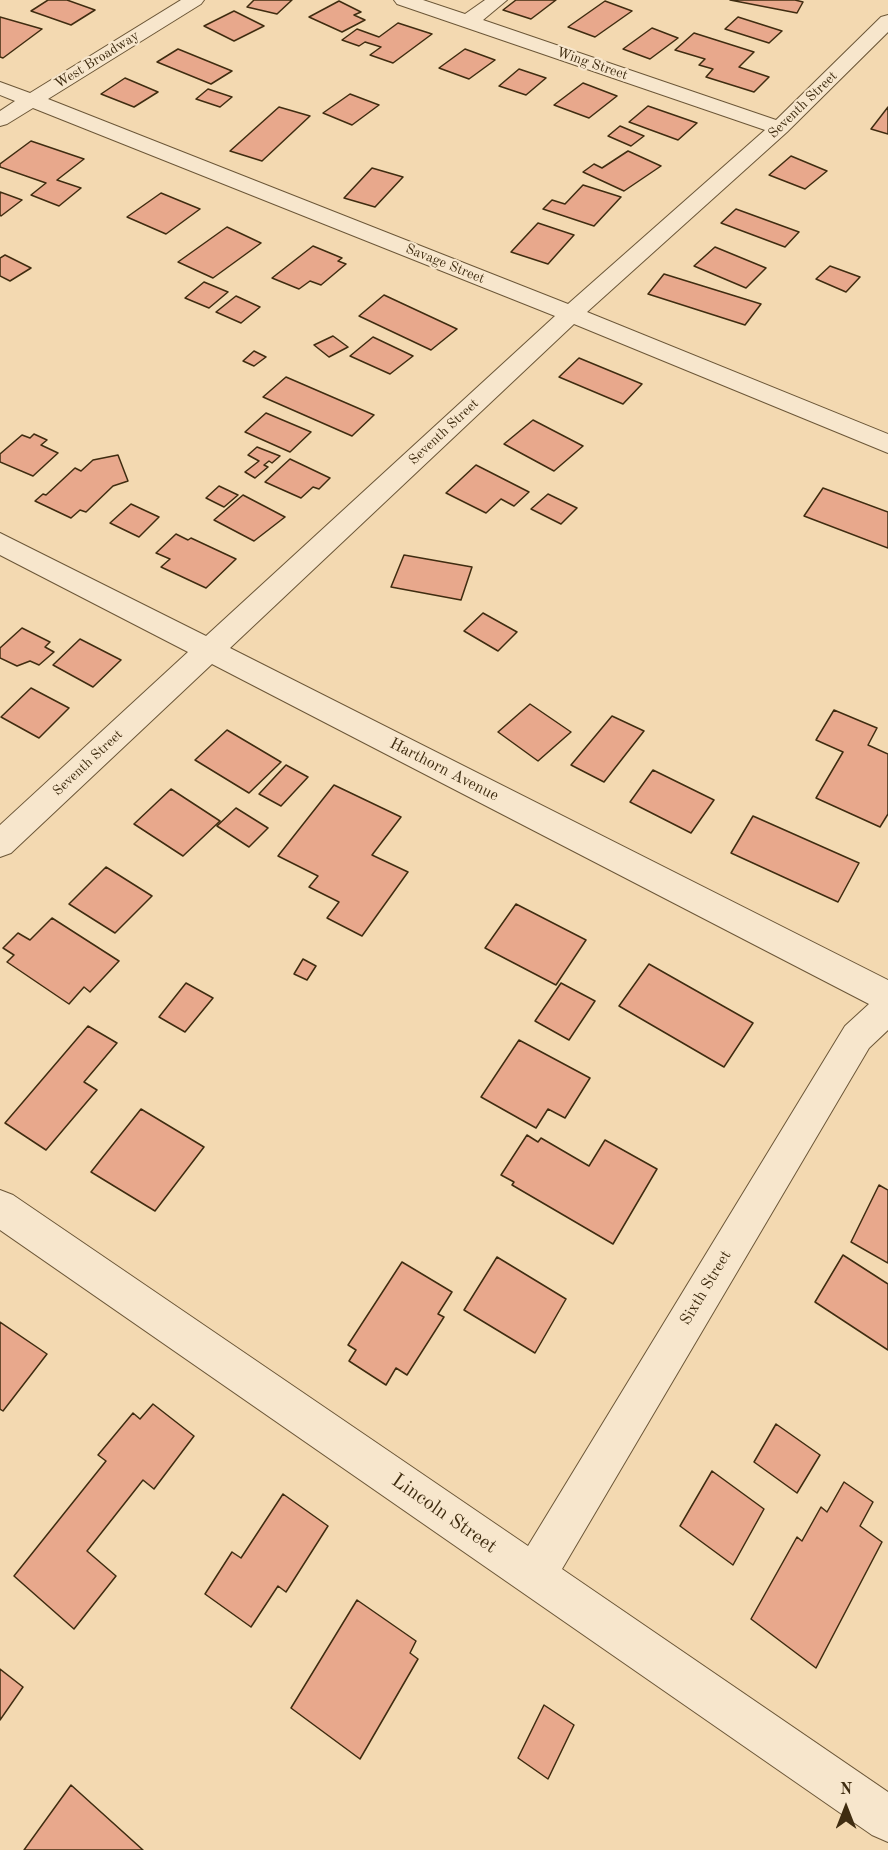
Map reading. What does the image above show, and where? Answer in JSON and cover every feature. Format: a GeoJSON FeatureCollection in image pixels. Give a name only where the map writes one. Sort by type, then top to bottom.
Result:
{"type":"FeatureCollection","features":[{"type":"Feature","properties":{"kind":"street","name":"West Broadway"},"geometry":{"type":"LineString","coordinates":[[0,120],[194,0]]}},
{"type":"Feature","properties":{"kind":"street","name":"Wing Street"},"geometry":{"type":"LineString","coordinates":[[404,0],[780,128]]}},
{"type":"Feature","properties":{"kind":"street"},"geometry":{"type":"LineString","coordinates":[[469,21],[497,0]]}},
{"type":"Feature","properties":{"kind":"street","name":"Seventh Street"},"geometry":{"type":"LineString","coordinates":[[0,844],[571,314],[780,128],[888,21]]}},
{"type":"Feature","properties":{"kind":"street","name":"Savage Street"},"geometry":{"type":"LineString","coordinates":[[0,88],[571,314],[888,444]]}},
{"type":"Feature","properties":{"kind":"street","name":"Harthorn Avenue"},"geometry":{"type":"LineString","coordinates":[[0,543],[888,997]]}},
{"type":"Feature","properties":{"kind":"street","name":"Sixth Street"},"geometry":{"type":"LineString","coordinates":[[534,1576],[858,1036],[888,1008]]}},
{"type":"Feature","properties":{"kind":"street","name":"Lincoln Street"},"geometry":{"type":"LineString","coordinates":[[0,1208],[888,1819]]}},
{"type":"Feature","properties":{"kind":"building"},"geometry":{"type":"Polygon","coordinates":[[[48,0],[67,0],[95,10],[71,25],[31,11],[48,0]]]}},
{"type":"Feature","properties":{"kind":"building"},"geometry":{"type":"Polygon","coordinates":[[[254,0],[292,0],[277,14],[247,7],[254,0]]]}},
{"type":"Feature","properties":{"kind":"building"},"geometry":{"type":"Polygon","coordinates":[[[516,0],[556,0],[531,19],[503,10],[516,0]]]}},
{"type":"Feature","properties":{"kind":"building"},"geometry":{"type":"Polygon","coordinates":[[[730,0],[795,0],[803,2],[797,13],[730,0]]]}},
{"type":"Feature","properties":{"kind":"building"},"geometry":{"type":"Polygon","coordinates":[[[339,1],[361,12],[354,15],[365,20],[342,32],[309,17],[339,1]]]}},
{"type":"Feature","properties":{"kind":"building"},"geometry":{"type":"Polygon","coordinates":[[[605,1],[632,11],[595,37],[568,27],[605,1]]]}},
{"type":"Feature","properties":{"kind":"building"},"geometry":{"type":"Polygon","coordinates":[[[234,11],[264,26],[234,41],[204,26],[234,11]]]}},
{"type":"Feature","properties":{"kind":"building"},"geometry":{"type":"Polygon","coordinates":[[[0,17],[42,29],[3,58],[0,57],[0,17]]]}},
{"type":"Feature","properties":{"kind":"building"},"geometry":{"type":"Polygon","coordinates":[[[738,17],[782,31],[769,43],[725,29],[738,17]]]}},
{"type":"Feature","properties":{"kind":"building"},"geometry":{"type":"Polygon","coordinates":[[[398,23],[432,34],[393,63],[370,55],[381,47],[365,42],[359,46],[342,40],[357,29],[379,37],[398,23]]]}},
{"type":"Feature","properties":{"kind":"building"},"geometry":{"type":"Polygon","coordinates":[[[652,28],[678,38],[650,59],[623,49],[652,28]]]}},
{"type":"Feature","properties":{"kind":"building"},"geometry":{"type":"Polygon","coordinates":[[[694,33],[754,52],[739,67],[769,77],[754,92],[706,77],[713,69],[699,65],[705,59],[675,50],[694,33]]]}},
{"type":"Feature","properties":{"kind":"building"},"geometry":{"type":"Polygon","coordinates":[[[178,49],[232,71],[211,84],[157,62],[178,49]]]}},
{"type":"Feature","properties":{"kind":"building"},"geometry":{"type":"Polygon","coordinates":[[[465,49],[495,60],[469,79],[439,68],[465,49]]]}},
{"type":"Feature","properties":{"kind":"building"},"geometry":{"type":"Polygon","coordinates":[[[519,69],[546,78],[526,95],[499,86],[519,69]]]}},
{"type":"Feature","properties":{"kind":"building"},"geometry":{"type":"Polygon","coordinates":[[[125,78],[158,92],[134,107],[101,94],[125,78]]]}},
{"type":"Feature","properties":{"kind":"building"},"geometry":{"type":"Polygon","coordinates":[[[583,83],[617,96],[589,118],[554,105],[583,83]]]}},
{"type":"Feature","properties":{"kind":"building"},"geometry":{"type":"Polygon","coordinates":[[[208,89],[232,97],[220,107],[196,99],[208,89]]]}},
{"type":"Feature","properties":{"kind":"building"},"geometry":{"type":"Polygon","coordinates":[[[350,94],[379,105],[352,125],[323,113],[350,94]]]}},
{"type":"Feature","properties":{"kind":"building"},"geometry":{"type":"Polygon","coordinates":[[[648,106],[697,123],[678,140],[629,122],[648,106]]]}},
{"type":"Feature","properties":{"kind":"building"},"geometry":{"type":"Polygon","coordinates":[[[279,107],[310,116],[262,161],[230,151],[279,107]]]}},
{"type":"Feature","properties":{"kind":"building"},"geometry":{"type":"Polygon","coordinates":[[[888,107],[888,134],[871,129],[888,107]]]}},
{"type":"Feature","properties":{"kind":"building"},"geometry":{"type":"Polygon","coordinates":[[[620,126],[644,136],[631,146],[608,136],[620,126]]]}},
{"type":"Feature","properties":{"kind":"building"},"geometry":{"type":"Polygon","coordinates":[[[31,141],[84,159],[57,180],[81,188],[59,206],[31,195],[46,183],[0,167],[0,164],[31,141]]]}},
{"type":"Feature","properties":{"kind":"building"},"geometry":{"type":"Polygon","coordinates":[[[628,151],[661,166],[624,191],[583,172],[594,164],[602,168],[628,151]]]}},
{"type":"Feature","properties":{"kind":"building"},"geometry":{"type":"Polygon","coordinates":[[[791,156],[827,171],[805,189],[769,175],[791,156]]]}},
{"type":"Feature","properties":{"kind":"building"},"geometry":{"type":"Polygon","coordinates":[[[372,168],[403,177],[375,207],[344,198],[372,168]]]}},
{"type":"Feature","properties":{"kind":"building"},"geometry":{"type":"Polygon","coordinates":[[[583,185],[621,197],[594,226],[543,209],[552,200],[565,204],[583,185]]]}},
{"type":"Feature","properties":{"kind":"building"},"geometry":{"type":"Polygon","coordinates":[[[0,192],[22,200],[1,216],[0,215],[0,192]]]}},
{"type":"Feature","properties":{"kind":"building"},"geometry":{"type":"Polygon","coordinates":[[[161,193],[200,209],[166,234],[127,217],[161,193]]]}},
{"type":"Feature","properties":{"kind":"building"},"geometry":{"type":"Polygon","coordinates":[[[736,209],[799,232],[785,247],[721,223],[736,209]]]}},
{"type":"Feature","properties":{"kind":"building"},"geometry":{"type":"Polygon","coordinates":[[[538,223],[574,235],[548,264],[511,252],[538,223]]]}},
{"type":"Feature","properties":{"kind":"building"},"geometry":{"type":"Polygon","coordinates":[[[227,227],[261,243],[213,278],[178,262],[227,227]]]}},
{"type":"Feature","properties":{"kind":"building"},"geometry":{"type":"Polygon","coordinates":[[[313,246],[342,258],[338,261],[346,264],[321,285],[310,281],[299,289],[272,278],[313,246]]]}},
{"type":"Feature","properties":{"kind":"building"},"geometry":{"type":"Polygon","coordinates":[[[715,247],[766,268],[746,288],[694,266],[715,247]]]}},
{"type":"Feature","properties":{"kind":"building"},"geometry":{"type":"Polygon","coordinates":[[[5,255],[31,268],[10,281],[0,276],[0,258],[5,255]]]}},
{"type":"Feature","properties":{"kind":"building"},"geometry":{"type":"Polygon","coordinates":[[[830,266],[860,277],[846,292],[816,279],[830,266]]]}},
{"type":"Feature","properties":{"kind":"building"},"geometry":{"type":"Polygon","coordinates":[[[664,274],[761,304],[745,325],[648,294],[664,274]]]}},
{"type":"Feature","properties":{"kind":"building"},"geometry":{"type":"Polygon","coordinates":[[[204,282],[228,292],[209,308],[185,298],[204,282]]]}},
{"type":"Feature","properties":{"kind":"building"},"geometry":{"type":"Polygon","coordinates":[[[384,295],[457,329],[431,350],[359,316],[384,295]]]}},
{"type":"Feature","properties":{"kind":"building"},"geometry":{"type":"Polygon","coordinates":[[[236,296],[260,307],[241,323],[216,312],[236,296]]]}},
{"type":"Feature","properties":{"kind":"building"},"geometry":{"type":"Polygon","coordinates":[[[333,336],[348,347],[329,357],[314,345],[333,336]]]}},
{"type":"Feature","properties":{"kind":"building"},"geometry":{"type":"Polygon","coordinates":[[[373,337],[413,356],[390,374],[350,356],[373,337]]]}},
{"type":"Feature","properties":{"kind":"building"},"geometry":{"type":"Polygon","coordinates":[[[254,351],[266,357],[254,366],[243,361],[254,351]]]}},
{"type":"Feature","properties":{"kind":"building"},"geometry":{"type":"Polygon","coordinates":[[[579,358],[642,384],[623,404],[559,377],[579,358]]]}},
{"type":"Feature","properties":{"kind":"building"},"geometry":{"type":"Polygon","coordinates":[[[286,377],[374,415],[352,436],[263,397],[286,377]]]}},
{"type":"Feature","properties":{"kind":"building"},"geometry":{"type":"Polygon","coordinates":[[[266,413],[311,432],[290,452],[245,432],[266,413]]]}},
{"type":"Feature","properties":{"kind":"building"},"geometry":{"type":"Polygon","coordinates":[[[533,420],[583,446],[554,471],[504,444],[533,420]]]}},
{"type":"Feature","properties":{"kind":"building"},"geometry":{"type":"Polygon","coordinates":[[[34,434],[47,440],[41,445],[58,453],[33,476],[0,462],[0,454],[22,435],[30,438],[34,434]]]}},
{"type":"Feature","properties":{"kind":"building"},"geometry":{"type":"Polygon","coordinates":[[[257,447],[280,456],[272,463],[269,461],[264,465],[268,467],[255,478],[245,472],[259,461],[248,455],[257,447]]]}},
{"type":"Feature","properties":{"kind":"building"},"geometry":{"type":"Polygon","coordinates":[[[118,455],[128,481],[113,486],[86,512],[80,510],[71,518],[35,501],[43,494],[46,495],[75,468],[81,471],[93,460],[118,455]]]}},
{"type":"Feature","properties":{"kind":"building"},"geometry":{"type":"Polygon","coordinates":[[[290,459],[330,478],[319,489],[313,487],[301,498],[265,482],[290,459]]]}},
{"type":"Feature","properties":{"kind":"building"},"geometry":{"type":"Polygon","coordinates":[[[476,465],[529,492],[514,506],[501,499],[486,513],[446,493],[476,465]]]}},
{"type":"Feature","properties":{"kind":"building"},"geometry":{"type":"Polygon","coordinates":[[[219,486],[238,495],[224,507],[206,498],[219,486]]]}},
{"type":"Feature","properties":{"kind":"building"},"geometry":{"type":"Polygon","coordinates":[[[823,488],[888,512],[888,548],[804,516],[823,488]]]}},
{"type":"Feature","properties":{"kind":"building"},"geometry":{"type":"Polygon","coordinates":[[[548,494],[577,508],[561,524],[531,509],[548,494]]]}},
{"type":"Feature","properties":{"kind":"building"},"geometry":{"type":"Polygon","coordinates":[[[243,495],[285,517],[254,541],[214,520],[243,495]]]}},
{"type":"Feature","properties":{"kind":"building"},"geometry":{"type":"Polygon","coordinates":[[[131,504],[159,517],[139,537],[110,523],[131,504]]]}},
{"type":"Feature","properties":{"kind":"building"},"geometry":{"type":"Polygon","coordinates":[[[176,534],[188,540],[191,538],[236,559],[206,588],[161,567],[170,559],[156,553],[176,534]]]}},
{"type":"Feature","properties":{"kind":"building"},"geometry":{"type":"Polygon","coordinates":[[[404,555],[472,567],[461,600],[391,587],[404,555]]]}},
{"type":"Feature","properties":{"kind":"building"},"geometry":{"type":"Polygon","coordinates":[[[483,613],[517,632],[498,651],[464,631],[483,613]]]}},
{"type":"Feature","properties":{"kind":"building"},"geometry":{"type":"Polygon","coordinates":[[[22,628],[50,642],[45,647],[54,652],[39,665],[30,661],[17,666],[0,658],[0,648],[22,628]]]}},
{"type":"Feature","properties":{"kind":"building"},"geometry":{"type":"Polygon","coordinates":[[[80,639],[121,660],[93,687],[53,665],[80,639]]]}},
{"type":"Feature","properties":{"kind":"building"},"geometry":{"type":"Polygon","coordinates":[[[31,688],[69,708],[39,738],[1,717],[31,688]]]}},
{"type":"Feature","properties":{"kind":"building"},"geometry":{"type":"Polygon","coordinates":[[[530,704],[571,732],[538,761],[498,732],[530,704]]]}},
{"type":"Feature","properties":{"kind":"building"},"geometry":{"type":"Polygon","coordinates":[[[834,710],[877,728],[868,745],[888,754],[888,814],[880,827],[816,798],[843,752],[816,740],[834,710]]]}},
{"type":"Feature","properties":{"kind":"building"},"geometry":{"type":"Polygon","coordinates":[[[612,716],[644,731],[604,782],[571,765],[612,716]]]}},
{"type":"Feature","properties":{"kind":"building"},"geometry":{"type":"Polygon","coordinates":[[[227,730],[281,762],[249,793],[195,760],[227,730]]]}},
{"type":"Feature","properties":{"kind":"building"},"geometry":{"type":"Polygon","coordinates":[[[286,765],[308,777],[281,806],[259,794],[286,765]]]}},
{"type":"Feature","properties":{"kind":"building"},"geometry":{"type":"Polygon","coordinates":[[[653,770],[714,800],[691,833],[630,802],[653,770]]]}},
{"type":"Feature","properties":{"kind":"building"},"geometry":{"type":"Polygon","coordinates":[[[334,785],[401,817],[372,855],[408,872],[362,936],[327,918],[339,902],[309,887],[318,876],[278,856],[334,785]]]}},
{"type":"Feature","properties":{"kind":"building"},"geometry":{"type":"Polygon","coordinates":[[[171,789],[220,821],[183,856],[134,824],[171,789]]]}},
{"type":"Feature","properties":{"kind":"building"},"geometry":{"type":"Polygon","coordinates":[[[236,808],[268,828],[249,847],[217,826],[236,808]]]}},
{"type":"Feature","properties":{"kind":"building"},"geometry":{"type":"Polygon","coordinates":[[[753,816],[859,863],[838,902],[731,853],[753,816]]]}},
{"type":"Feature","properties":{"kind":"building"},"geometry":{"type":"Polygon","coordinates":[[[106,867],[152,896],[115,933],[69,904],[106,867]]]}},
{"type":"Feature","properties":{"kind":"building"},"geometry":{"type":"Polygon","coordinates":[[[516,904],[586,940],[556,985],[485,948],[516,904]]]}},
{"type":"Feature","properties":{"kind":"building"},"geometry":{"type":"Polygon","coordinates":[[[52,918],[119,961],[90,992],[84,987],[69,1004],[7,962],[14,955],[3,948],[18,933],[30,940],[52,918]]]}},
{"type":"Feature","properties":{"kind":"building"},"geometry":{"type":"Polygon","coordinates":[[[303,959],[316,966],[307,980],[294,974],[303,959]]]}},
{"type":"Feature","properties":{"kind":"building"},"geometry":{"type":"Polygon","coordinates":[[[649,964],[753,1023],[724,1067],[619,1006],[649,964]]]}},
{"type":"Feature","properties":{"kind":"building"},"geometry":{"type":"Polygon","coordinates":[[[186,983],[213,998],[185,1032],[159,1017],[186,983]]]}},
{"type":"Feature","properties":{"kind":"building"},"geometry":{"type":"Polygon","coordinates":[[[561,983],[595,1001],[569,1040],[535,1021],[561,983]]]}},
{"type":"Feature","properties":{"kind":"building"},"geometry":{"type":"Polygon","coordinates":[[[88,1026],[117,1043],[84,1082],[97,1090],[46,1150],[5,1123],[88,1026]]]}},
{"type":"Feature","properties":{"kind":"building"},"geometry":{"type":"Polygon","coordinates":[[[519,1040],[590,1078],[565,1118],[548,1109],[536,1128],[481,1097],[519,1040]]]}},
{"type":"Feature","properties":{"kind":"building"},"geometry":{"type":"Polygon","coordinates":[[[141,1109],[204,1147],[155,1211],[91,1172],[141,1109]]]}},
{"type":"Feature","properties":{"kind":"building"},"geometry":{"type":"Polygon","coordinates":[[[527,1135],[538,1142],[541,1138],[589,1166],[605,1140],[657,1169],[613,1244],[512,1185],[514,1182],[501,1175],[527,1135]]]}},
{"type":"Feature","properties":{"kind":"building"},"geometry":{"type":"Polygon","coordinates":[[[879,1185],[888,1190],[888,1263],[851,1242],[879,1185]]]}},
{"type":"Feature","properties":{"kind":"building"},"geometry":{"type":"Polygon","coordinates":[[[843,1255],[888,1284],[888,1350],[815,1302],[843,1255]]]}},
{"type":"Feature","properties":{"kind":"building"},"geometry":{"type":"Polygon","coordinates":[[[497,1257],[566,1299],[535,1353],[464,1310],[497,1257]]]}},
{"type":"Feature","properties":{"kind":"building"},"geometry":{"type":"Polygon","coordinates":[[[402,1262],[452,1292],[438,1314],[444,1317],[407,1375],[396,1368],[386,1385],[349,1361],[356,1350],[348,1345],[402,1262]]]}},
{"type":"Feature","properties":{"kind":"building"},"geometry":{"type":"Polygon","coordinates":[[[0,1322],[47,1354],[3,1411],[0,1409],[0,1322]]]}},
{"type":"Feature","properties":{"kind":"building"},"geometry":{"type":"Polygon","coordinates":[[[153,1404],[194,1436],[154,1489],[143,1480],[87,1551],[116,1576],[74,1629],[14,1576],[106,1461],[98,1455],[133,1413],[140,1419],[153,1404]]]}},
{"type":"Feature","properties":{"kind":"building"},"geometry":{"type":"Polygon","coordinates":[[[776,1424],[820,1455],[797,1493],[754,1462],[776,1424]]]}},
{"type":"Feature","properties":{"kind":"building"},"geometry":{"type":"Polygon","coordinates":[[[712,1471],[764,1509],[733,1565],[680,1526],[712,1471]]]}},
{"type":"Feature","properties":{"kind":"building"},"geometry":{"type":"Polygon","coordinates":[[[844,1482],[873,1502],[860,1526],[882,1542],[816,1668],[751,1619],[797,1537],[802,1541],[821,1507],[827,1512],[844,1482]]]}},
{"type":"Feature","properties":{"kind":"building"},"geometry":{"type":"Polygon","coordinates":[[[283,1494],[328,1526],[286,1592],[278,1586],[251,1627],[205,1594],[232,1552],[241,1558],[283,1494]]]}},
{"type":"Feature","properties":{"kind":"building"},"geometry":{"type":"Polygon","coordinates":[[[357,1600],[416,1641],[410,1653],[418,1659],[360,1759],[291,1708],[357,1600]]]}},
{"type":"Feature","properties":{"kind":"building"},"geometry":{"type":"Polygon","coordinates":[[[0,1669],[23,1687],[0,1720],[0,1669]]]}},
{"type":"Feature","properties":{"kind":"building"},"geometry":{"type":"Polygon","coordinates":[[[544,1705],[574,1725],[548,1779],[518,1758],[544,1705]]]}},
{"type":"Feature","properties":{"kind":"building"},"geometry":{"type":"Polygon","coordinates":[[[71,1785],[143,1850],[24,1850],[71,1785]]]}}]}
